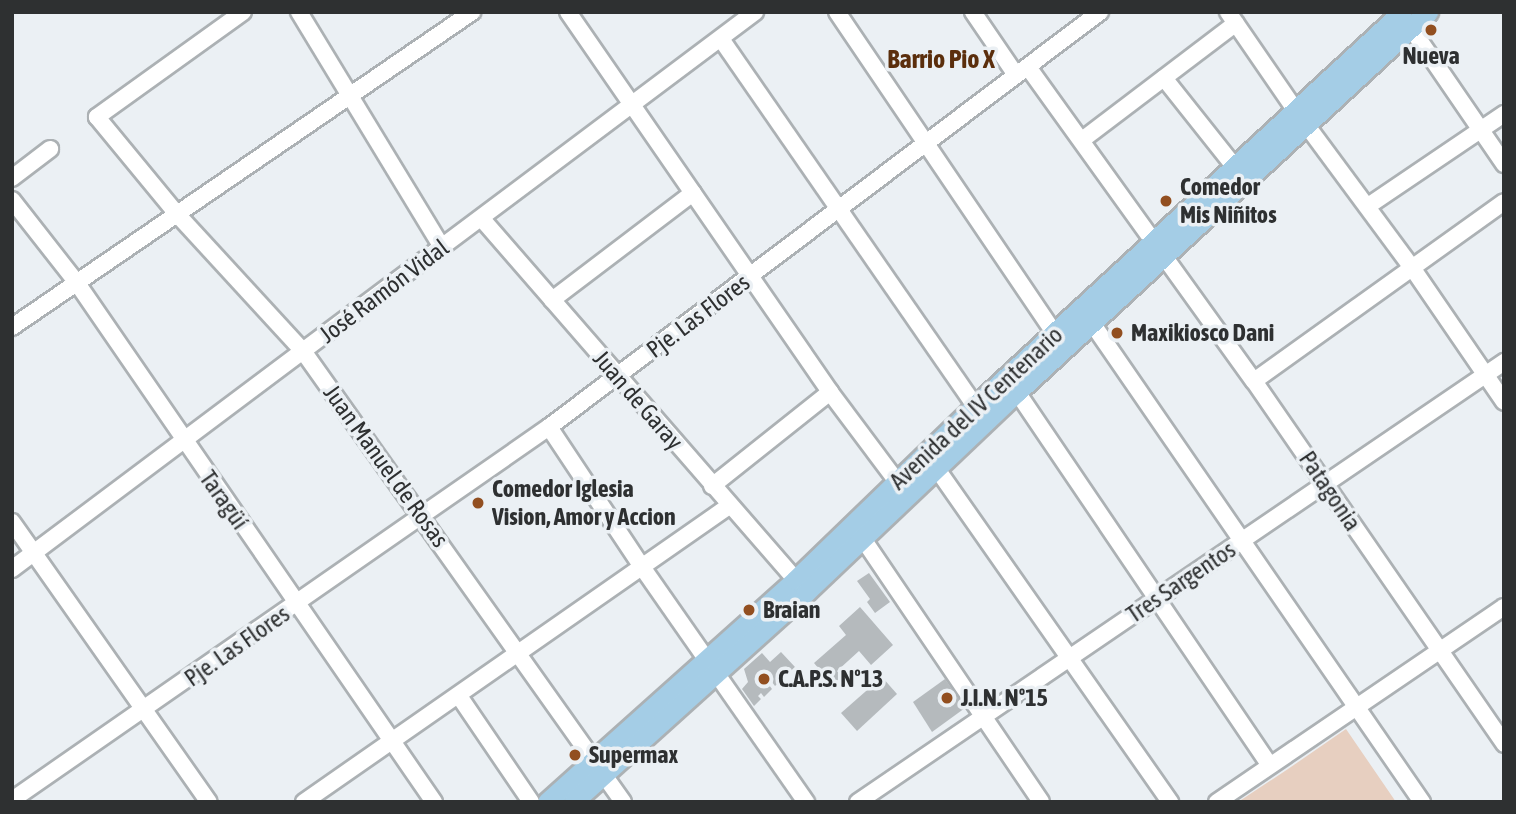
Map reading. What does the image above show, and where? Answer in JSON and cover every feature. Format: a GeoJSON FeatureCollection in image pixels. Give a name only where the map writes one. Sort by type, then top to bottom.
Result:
{"type":"FeatureCollection","features":[{"type":"Feature","properties":{"kind":"main road","name":"Avenida del IV Centenario"},"geometry":{"type":"LineString","coordinates":[[547,802],[599,766],[801,586],[1010,386],[1406,20]]}},
{"type":"Feature","properties":{"kind":"main road","name":"Avenida del IV Centenario"},"geometry":{"type":"LineString","coordinates":[[1159,247],[1234,166],[1302,118]]}},
{"type":"Feature","properties":{"kind":"main road","name":"Avenida del IV Centenario"},"geometry":{"type":"LineString","coordinates":[[932,461],[975,406],[1010,386]]}},
{"type":"Feature","properties":{"kind":"main road","name":"Avenida del IV Centenario"},"geometry":{"type":"LineString","coordinates":[[573,802],[599,766]]}},
{"type":"Feature","properties":{"kind":"street","name":"Juan Manuel de Rosas"},"geometry":{"type":"LineString","coordinates":[[243,12],[97,117],[177,214],[303,351],[623,802]]}},
{"type":"Feature","properties":{"kind":"street"},"geometry":{"type":"LineString","coordinates":[[299,12],[442,247]]}},
{"type":"Feature","properties":{"kind":"street"},"geometry":{"type":"LineString","coordinates":[[12,327],[472,12]]}},
{"type":"Feature","properties":{"kind":"street"},"geometry":{"type":"LineString","coordinates":[[568,12],[830,392],[903,490]]}},
{"type":"Feature","properties":{"kind":"street","name":"José Ramón Vidal"},"geometry":{"type":"LineString","coordinates":[[12,569],[755,12]]}},
{"type":"Feature","properties":{"kind":"street"},"geometry":{"type":"LineString","coordinates":[[837,12],[1063,338]]}},
{"type":"Feature","properties":{"kind":"street","name":"Patagonia"},"geometry":{"type":"LineString","coordinates":[[973,12],[1082,140],[1254,381],[1438,652],[1504,744]]}},
{"type":"Feature","properties":{"kind":"street","name":"Pje. Las Flores"},"geometry":{"type":"LineString","coordinates":[[12,800],[297,605],[549,427],[1100,12]]}},
{"type":"Feature","properties":{"kind":"street"},"geometry":{"type":"LineString","coordinates":[[1082,140],[1164,78],[1232,18],[1413,269],[1504,402]]}},
{"type":"Feature","properties":{"kind":"street"},"geometry":{"type":"LineString","coordinates":[[1406,20],[1504,164]]}},
{"type":"Feature","properties":{"kind":"street"},"geometry":{"type":"LineString","coordinates":[[720,39],[975,406]]}},
{"type":"Feature","properties":{"kind":"street"},"geometry":{"type":"LineString","coordinates":[[1164,78],[1234,166]]}},
{"type":"Feature","properties":{"kind":"street"},"geometry":{"type":"LineString","coordinates":[[1368,206],[1504,114]]}},
{"type":"Feature","properties":{"kind":"street"},"geometry":{"type":"LineString","coordinates":[[12,178],[50,149]]}},
{"type":"Feature","properties":{"kind":"street"},"geometry":{"type":"LineString","coordinates":[[552,300],[693,193]]}},
{"type":"Feature","properties":{"kind":"street","name":"Taragüí"},"geometry":{"type":"LineString","coordinates":[[12,200],[77,283],[182,440],[434,802]]}},
{"type":"Feature","properties":{"kind":"street"},"geometry":{"type":"LineString","coordinates":[[1254,381],[1504,202]]}},
{"type":"Feature","properties":{"kind":"street","name":"Juan de Garay"},"geometry":{"type":"LineString","coordinates":[[482,219],[801,586]]}},
{"type":"Feature","properties":{"kind":"street"},"geometry":{"type":"LineString","coordinates":[[1086,316],[1422,802]]}},
{"type":"Feature","properties":{"kind":"street","name":"Tres Sargentos"},"geometry":{"type":"LineString","coordinates":[[858,802],[1504,362]]}},
{"type":"Feature","properties":{"kind":"street"},"geometry":{"type":"LineString","coordinates":[[1010,386],[1158,598],[1270,765]]}},
{"type":"Feature","properties":{"kind":"street"},"geometry":{"type":"LineString","coordinates":[[712,486],[830,392]]}},
{"type":"Feature","properties":{"kind":"street"},"geometry":{"type":"LineString","coordinates":[[549,427],[642,568],[806,802]]}},
{"type":"Feature","properties":{"kind":"street"},"geometry":{"type":"LineString","coordinates":[[932,461],[1170,802]]}},
{"type":"Feature","properties":{"kind":"street"},"geometry":{"type":"LineString","coordinates":[[304,802],[729,506]]}},
{"type":"Feature","properties":{"kind":"street"},"geometry":{"type":"LineString","coordinates":[[12,522],[209,802]]}},
{"type":"Feature","properties":{"kind":"street"},"geometry":{"type":"LineString","coordinates":[[858,532],[1041,802]]}},
{"type":"Feature","properties":{"kind":"street"},"geometry":{"type":"LineString","coordinates":[[1217,802],[1504,607]]}},
{"type":"Feature","properties":{"kind":"street"},"geometry":{"type":"LineString","coordinates":[[459,696],[531,802]]}},
{"type":"Feature","properties":{"kind":"shaded area"},"geometry":{"type":"Polygon","coordinates":[[[1346,729],[1396,802],[1238,802],[1288,769],[1346,729]]]}},
{"type":"Feature","properties":{"kind":"building"},"geometry":{"type":"Polygon","coordinates":[[[869,573],[890,602],[875,613],[867,602],[870,599],[857,581],[869,573]]]}},
{"type":"Feature","properties":{"kind":"building"},"geometry":{"type":"Polygon","coordinates":[[[860,607],[893,645],[871,665],[859,651],[837,671],[843,678],[834,687],[814,663],[846,635],[839,626],[860,607]]]}},
{"type":"Feature","properties":{"kind":"building","name":"C.A.P.S. Nº13"},"geometry":{"type":"Polygon","coordinates":[[[781,652],[795,667],[786,675],[780,669],[778,671],[784,677],[775,686],[772,682],[769,685],[772,689],[764,697],[761,693],[758,696],[761,699],[754,706],[742,689],[748,682],[744,669],[762,653],[770,662],[781,652]]]}},
{"type":"Feature","properties":{"kind":"building"},"geometry":{"type":"Polygon","coordinates":[[[882,677],[897,694],[857,731],[841,713],[882,677]]]}},
{"type":"Feature","properties":{"kind":"building","name":"J.I.N. Nº15"},"geometry":{"type":"Polygon","coordinates":[[[945,679],[965,708],[932,732],[913,702],[945,679]]]}},
{"type":"Feature","properties":{"kind":"place","name":"Nueva"},"geometry":{"type":"Point","coordinates":[1431,30]}},
{"type":"Feature","properties":{"kind":"place","name":"Comedor Mis Niñitos"},"geometry":{"type":"Point","coordinates":[1166,201]}},
{"type":"Feature","properties":{"kind":"place","name":"Maxikiosco Dani"},"geometry":{"type":"Point","coordinates":[1117,333]}},
{"type":"Feature","properties":{"kind":"place","name":"Comedor Iglesia Vision, Amor y Accion"},"geometry":{"type":"Point","coordinates":[478,503]}},
{"type":"Feature","properties":{"kind":"place","name":"Braian"},"geometry":{"type":"Point","coordinates":[749,610]}},
{"type":"Feature","properties":{"kind":"place","name":"C.A.P.S. Nº13"},"geometry":{"type":"Point","coordinates":[764,679]}},
{"type":"Feature","properties":{"kind":"place","name":"J.I.N. Nº15"},"geometry":{"type":"Point","coordinates":[947,698]}},
{"type":"Feature","properties":{"kind":"place","name":"Supermax"},"geometry":{"type":"Point","coordinates":[575,755]}},
{"type":"Feature","properties":{"kind":"district","name":"Barrio Pio X"},"geometry":{"type":"Point","coordinates":[941,60]}}]}
